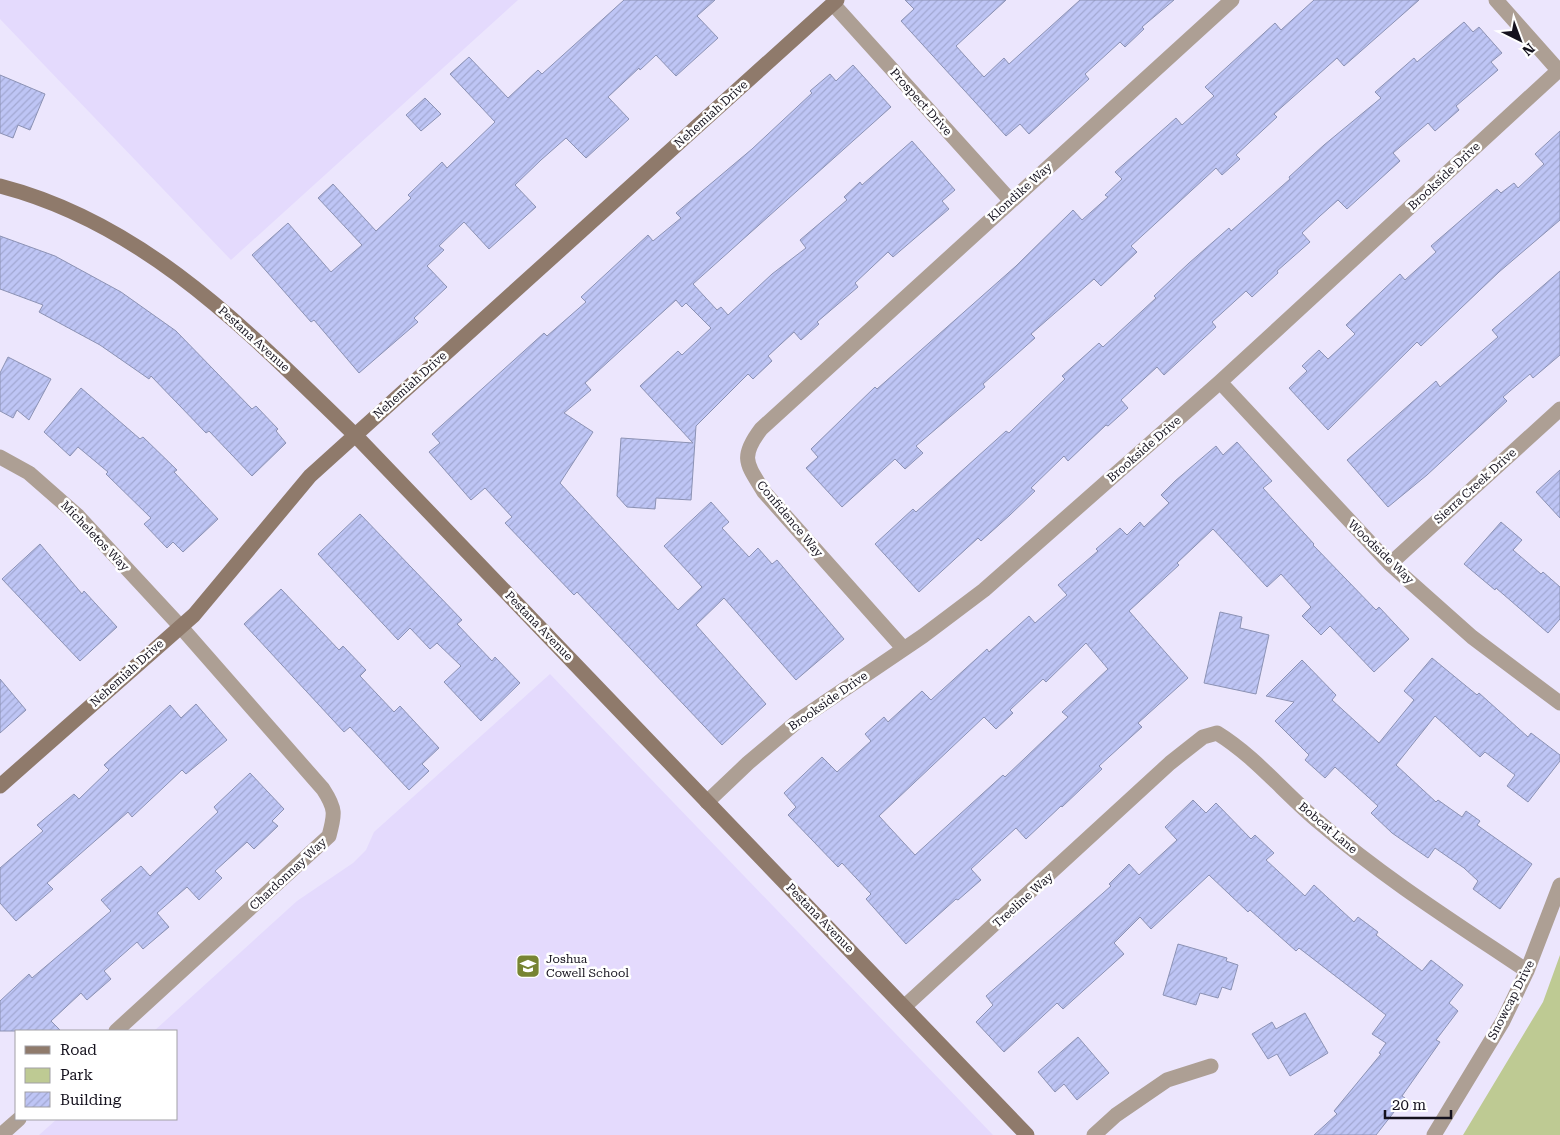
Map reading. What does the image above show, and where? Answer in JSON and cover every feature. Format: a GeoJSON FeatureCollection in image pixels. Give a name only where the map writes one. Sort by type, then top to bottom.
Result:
{"type":"FeatureCollection","features":[{"type":"Feature","properties":{"kind":"street","name":"Klondike Way"},"geometry":{"type":"LineString","coordinates":[[809,386],[1010,200],[1232,0]]}},
{"type":"Feature","properties":{"kind":"street"},"geometry":{"type":"LineString","coordinates":[[1496,0],[1559,70]]}},
{"type":"Feature","properties":{"kind":"street","name":"Prospect Drive"},"geometry":{"type":"LineString","coordinates":[[835,2],[1010,200]]}},
{"type":"Feature","properties":{"kind":"street","name":"Nehemiah Drive"},"geometry":{"type":"LineString","coordinates":[[0,786],[180,626],[216,591],[310,476],[835,2]]}},
{"type":"Feature","properties":{"kind":"street","name":"Brookside Drive"},"geometry":{"type":"LineString","coordinates":[[707,802],[748,763],[799,720],[984,590],[1220,382],[1559,70]]}},
{"type":"Feature","properties":{"kind":"street","name":"Pestana Avenue"},"geometry":{"type":"LineString","coordinates":[[0,186],[29,194],[92,221],[176,272],[242,326],[355,435],[1027,1135]]}},
{"type":"Feature","properties":{"kind":"street","name":"Woodside Way"},"geometry":{"type":"LineString","coordinates":[[1220,382],[1390,564],[1472,638],[1560,703]]}},
{"type":"Feature","properties":{"kind":"street","name":"Confidence Way"},"geometry":{"type":"LineString","coordinates":[[809,386],[762,429],[750,447],[747,464],[764,492],[904,648]]}},
{"type":"Feature","properties":{"kind":"street","name":"Sierra Creek Drive"},"geometry":{"type":"LineString","coordinates":[[1390,564],[1560,409]]}},
{"type":"Feature","properties":{"kind":"street","name":"Micheletos Way"},"geometry":{"type":"LineString","coordinates":[[0,457],[29,474],[78,516],[180,626]]}},
{"type":"Feature","properties":{"kind":"street","name":"Chardonnay Way"},"geometry":{"type":"LineString","coordinates":[[117,1030],[329,836],[335,814],[332,803],[323,789],[180,626]]}},
{"type":"Feature","properties":{"kind":"street","name":"Bobcat Lane"},"geometry":{"type":"LineString","coordinates":[[1139,793],[1170,763],[1203,737],[1217,733],[1236,745],[1319,823],[1370,863],[1527,971]]}},
{"type":"Feature","properties":{"kind":"street","name":"Treeline Way"},"geometry":{"type":"LineString","coordinates":[[905,1006],[1139,793]]}},
{"type":"Feature","properties":{"kind":"street","name":"Snowcap Drive"},"geometry":{"type":"LineString","coordinates":[[1434,1135],[1503,1021],[1527,971],[1560,885]]}},
{"type":"Feature","properties":{"kind":"street"},"geometry":{"type":"LineString","coordinates":[[1094,1135],[1116,1115],[1167,1080],[1211,1066]]}},
{"type":"Feature","properties":{"kind":"street"},"geometry":{"type":"LineString","coordinates":[[1,1135],[18,1120]]}},
{"type":"Feature","properties":{"kind":"shaded area"},"geometry":{"type":"Polygon","coordinates":[[[0,0],[518,0],[231,260],[0,19],[0,0]]]}},
{"type":"Feature","properties":{"kind":"shaded area","name":"Joshua Cowell School"},"geometry":{"type":"Polygon","coordinates":[[[550,674],[993,1135],[39,1135],[56,1120],[178,1120],[178,1030],[155,1030],[297,901],[353,863],[366,850],[374,832],[550,674]]]}},
{"type":"Feature","properties":{"kind":"green space"},"geometry":{"type":"Polygon","coordinates":[[[1560,955],[1560,1135],[1463,1135],[1543,1002],[1560,955]]]}},
{"type":"Feature","properties":{"kind":"building"},"geometry":{"type":"Polygon","coordinates":[[[624,0],[715,0],[697,16],[718,38],[676,76],[656,55],[640,70],[639,68],[608,97],[629,119],[586,158],[566,138],[541,160],[515,185],[536,207],[489,249],[464,222],[439,246],[444,250],[427,266],[447,287],[414,318],[418,322],[359,373],[314,320],[311,322],[252,255],[288,223],[331,272],[362,245],[318,198],[333,184],[376,231],[411,198],[408,195],[442,162],[447,168],[495,122],[450,74],[469,57],[508,98],[538,70],[542,74],[624,0]]]}},
{"type":"Feature","properties":{"kind":"building"},"geometry":{"type":"Polygon","coordinates":[[[905,0],[1006,0],[956,46],[984,77],[1004,58],[1009,64],[1080,0],[1174,0],[1142,27],[1144,29],[1125,47],[1120,42],[1085,74],[1089,79],[1029,134],[1020,124],[1006,136],[901,21],[914,9],[905,0]]]}},
{"type":"Feature","properties":{"kind":"building"},"geometry":{"type":"Polygon","coordinates":[[[1314,0],[1419,0],[1344,66],[1337,58],[1274,114],[1277,117],[1236,155],[1240,159],[1222,175],[1216,168],[1131,246],[1137,252],[1101,286],[1094,279],[1031,334],[1035,338],[983,384],[985,387],[916,446],[923,453],[905,469],[895,459],[842,507],[806,468],[818,457],[811,449],[875,387],[877,389],[1016,266],[1073,210],[1082,220],[1108,197],[1105,195],[1122,179],[1115,172],[1176,118],[1182,125],[1214,96],[1205,87],[1275,23],[1281,30],[1314,0]]]}},
{"type":"Feature","properties":{"kind":"building"},"geometry":{"type":"Polygon","coordinates":[[[1464,22],[1473,32],[1479,27],[1502,53],[1491,62],[1498,70],[1456,106],[1459,110],[1435,131],[1428,123],[1393,153],[1400,161],[1347,209],[1338,200],[1320,216],[1302,233],[1310,242],[1277,271],[1278,273],[1252,297],[1246,291],[1212,322],[1216,327],[1164,375],[1157,367],[1121,400],[1128,408],[1108,426],[1106,425],[1068,461],[1064,456],[1031,488],[1035,491],[1010,515],[981,541],[978,538],[919,592],[875,544],[913,509],[916,512],[1006,431],[1009,433],[1065,379],[1062,376],[1099,343],[1103,347],[1156,298],[1154,296],[1189,263],[1229,228],[1231,231],[1290,179],[1289,177],[1324,145],[1381,98],[1375,92],[1414,58],[1417,62],[1464,22]]]}},
{"type":"Feature","properties":{"kind":"building"},"geometry":{"type":"Polygon","coordinates":[[[853,65],[891,107],[693,284],[717,310],[721,307],[728,315],[772,274],[806,248],[800,240],[847,200],[844,197],[860,182],[862,185],[912,141],[955,190],[942,201],[949,209],[893,257],[888,252],[855,283],[858,287],[817,322],[819,324],[801,340],[794,332],[768,356],[772,361],[753,379],[748,374],[696,426],[691,500],[656,498],[655,509],[627,507],[617,496],[621,438],[693,443],[640,386],[678,351],[682,355],[711,328],[686,303],[682,307],[676,300],[585,383],[591,390],[564,413],[593,432],[560,483],[678,610],[702,587],[664,546],[711,502],[729,522],[722,528],[749,557],[758,548],[772,564],[777,560],[844,639],[796,680],[724,598],[696,625],[766,704],[722,745],[577,592],[574,595],[505,523],[512,517],[485,488],[471,500],[429,452],[440,443],[432,434],[544,333],[547,336],[586,302],[581,297],[648,235],[653,241],[681,218],[676,213],[752,149],[812,93],[810,91],[830,74],[836,81],[853,65]]]}},
{"type":"Feature","properties":{"kind":"building"},"geometry":{"type":"Polygon","coordinates":[[[0,75],[45,94],[30,130],[18,125],[13,138],[0,133],[0,75]]]}},
{"type":"Feature","properties":{"kind":"building"},"geometry":{"type":"Polygon","coordinates":[[[425,98],[441,114],[421,131],[406,115],[425,98]]]}},
{"type":"Feature","properties":{"kind":"building"},"geometry":{"type":"Polygon","coordinates":[[[1560,131],[1560,220],[1499,272],[1421,346],[1417,342],[1328,430],[1289,388],[1307,371],[1302,366],[1319,350],[1328,359],[1355,334],[1346,325],[1400,274],[1405,280],[1436,252],[1431,246],[1497,189],[1501,193],[1514,183],[1518,188],[1544,164],[1535,154],[1560,131]]]}},
{"type":"Feature","properties":{"kind":"building"},"geometry":{"type":"Polygon","coordinates":[[[0,236],[55,256],[121,292],[176,331],[252,409],[256,406],[278,429],[276,431],[286,443],[252,476],[209,431],[206,433],[151,376],[149,379],[100,345],[39,312],[43,305],[0,289],[0,236]]]}},
{"type":"Feature","properties":{"kind":"building"},"geometry":{"type":"Polygon","coordinates":[[[1560,271],[1560,355],[1533,378],[1530,374],[1503,397],[1507,401],[1427,475],[1388,507],[1347,460],[1436,381],[1440,387],[1498,337],[1492,330],[1560,271]]]}},
{"type":"Feature","properties":{"kind":"building"},"geometry":{"type":"Polygon","coordinates":[[[8,357],[51,379],[29,420],[17,410],[13,418],[0,411],[0,373],[8,357]]]}},
{"type":"Feature","properties":{"kind":"building"},"geometry":{"type":"Polygon","coordinates":[[[81,388],[140,439],[143,437],[177,470],[174,472],[218,519],[183,552],[173,542],[167,548],[144,524],[151,518],[106,474],[108,472],[78,447],[70,456],[44,432],[81,388]]]}},
{"type":"Feature","properties":{"kind":"building"},"geometry":{"type":"Polygon","coordinates":[[[1237,442],[1272,481],[1263,488],[1313,545],[1376,610],[1379,607],[1409,639],[1374,672],[1330,626],[1321,635],[1302,616],[1311,607],[1281,574],[1267,587],[1213,529],[1177,563],[1179,565],[1129,611],[1188,678],[1138,723],[1142,727],[1099,766],[1102,769],[1026,839],[1016,828],[971,869],[981,880],[958,900],[956,899],[906,944],[866,899],[871,894],[842,863],[838,867],[788,815],[796,807],[784,793],[822,757],[837,772],[871,741],[865,734],[884,717],[888,722],[922,691],[931,700],[987,649],[989,652],[1029,616],[1035,623],[1067,595],[1058,585],[1098,551],[1096,549],[1120,528],[1127,535],[1140,522],[1144,527],[1169,503],[1161,495],[1216,446],[1223,455],[1237,442]],[[1086,643],[1046,682],[1043,679],[1010,710],[1013,713],[996,729],[984,717],[879,816],[915,855],[1003,775],[1005,777],[1068,717],[1062,712],[1108,669],[1086,643]]]}},
{"type":"Feature","properties":{"kind":"building"},"geometry":{"type":"Polygon","coordinates":[[[1560,470],[1560,518],[1536,492],[1560,470]]]}},
{"type":"Feature","properties":{"kind":"building"},"geometry":{"type":"Polygon","coordinates":[[[360,514],[462,620],[457,624],[492,661],[495,657],[520,683],[481,721],[444,682],[461,666],[437,643],[430,649],[410,628],[398,640],[318,554],[360,514]]]}},
{"type":"Feature","properties":{"kind":"building"},"geometry":{"type":"Polygon","coordinates":[[[1501,522],[1522,540],[1513,550],[1541,574],[1543,572],[1560,587],[1560,619],[1548,633],[1496,588],[1495,590],[1464,564],[1501,522]]]}},
{"type":"Feature","properties":{"kind":"building"},"geometry":{"type":"Polygon","coordinates":[[[40,544],[82,594],[84,591],[117,627],[80,661],[2,579],[40,544]]]}},
{"type":"Feature","properties":{"kind":"building"},"geometry":{"type":"Polygon","coordinates":[[[281,589],[339,650],[343,646],[366,670],[360,676],[394,712],[400,706],[439,748],[422,764],[429,771],[409,790],[350,727],[344,732],[244,624],[281,589]]]}},
{"type":"Feature","properties":{"kind":"building"},"geometry":{"type":"Polygon","coordinates":[[[1220,612],[1242,617],[1240,628],[1269,635],[1256,694],[1204,683],[1220,612]]]}},
{"type":"Feature","properties":{"kind":"building"},"geometry":{"type":"Polygon","coordinates":[[[1432,658],[1477,695],[1479,693],[1528,737],[1531,733],[1560,755],[1560,761],[1528,802],[1507,786],[1515,775],[1485,752],[1480,757],[1435,716],[1396,765],[1436,802],[1438,800],[1462,817],[1466,811],[1480,821],[1477,825],[1532,864],[1500,909],[1473,889],[1478,881],[1464,868],[1435,848],[1428,858],[1392,833],[1371,813],[1378,806],[1335,767],[1325,778],[1305,760],[1309,755],[1275,721],[1294,702],[1266,696],[1302,660],[1336,695],[1332,700],[1379,743],[1414,700],[1404,691],[1432,658]]]}},
{"type":"Feature","properties":{"kind":"building"},"geometry":{"type":"Polygon","coordinates":[[[0,679],[26,710],[0,733],[0,679]]]}},
{"type":"Feature","properties":{"kind":"building"},"geometry":{"type":"Polygon","coordinates":[[[196,704],[227,740],[186,774],[182,770],[132,817],[128,812],[47,883],[53,889],[16,921],[0,903],[0,868],[43,831],[37,825],[74,794],[79,799],[109,770],[104,765],[170,705],[181,718],[196,704]]]}},
{"type":"Feature","properties":{"kind":"building"},"geometry":{"type":"Polygon","coordinates":[[[250,773],[284,809],[272,821],[278,826],[254,849],[247,842],[215,871],[222,878],[199,900],[187,887],[157,913],[169,927],[143,949],[137,942],[104,971],[111,979],[87,1000],[81,993],[51,1021],[60,1030],[0,1031],[0,1001],[29,974],[32,978],[111,911],[101,900],[141,866],[150,876],[218,812],[214,807],[250,773]]]}},
{"type":"Feature","properties":{"kind":"building"},"geometry":{"type":"Polygon","coordinates":[[[1193,800],[1206,813],[1216,803],[1251,839],[1255,835],[1274,853],[1266,860],[1305,896],[1314,885],[1354,922],[1358,917],[1378,932],[1376,935],[1422,971],[1431,960],[1463,985],[1449,1003],[1458,1011],[1436,1040],[1440,1042],[1402,1096],[1405,1098],[1376,1135],[1314,1135],[1337,1114],[1334,1111],[1381,1054],[1379,1053],[1386,1043],[1372,1034],[1386,1015],[1299,948],[1296,951],[1250,910],[1248,912],[1209,875],[1151,929],[1140,917],[1114,943],[1124,954],[1063,1009],[1057,1003],[1004,1052],[976,1022],[993,1005],[986,996],[1111,886],[1109,884],[1129,864],[1139,875],[1177,840],[1165,827],[1193,800]]]}},
{"type":"Feature","properties":{"kind":"building"},"geometry":{"type":"Polygon","coordinates":[[[1178,944],[1227,958],[1226,961],[1238,965],[1231,990],[1222,987],[1218,998],[1200,993],[1196,1005],[1163,995],[1178,944]]]}},
{"type":"Feature","properties":{"kind":"building"},"geometry":{"type":"Polygon","coordinates":[[[1305,1013],[1328,1053],[1290,1076],[1277,1054],[1268,1059],[1252,1034],[1272,1022],[1276,1029],[1305,1013]]]}},
{"type":"Feature","properties":{"kind":"building"},"geometry":{"type":"Polygon","coordinates":[[[1078,1037],[1109,1073],[1077,1100],[1064,1084],[1055,1092],[1038,1072],[1078,1037]]]}},
{"type":"Feature","properties":{"kind":"place","name":"Joshua Cowell School"},"geometry":{"type":"Point","coordinates":[528,966]}}]}
